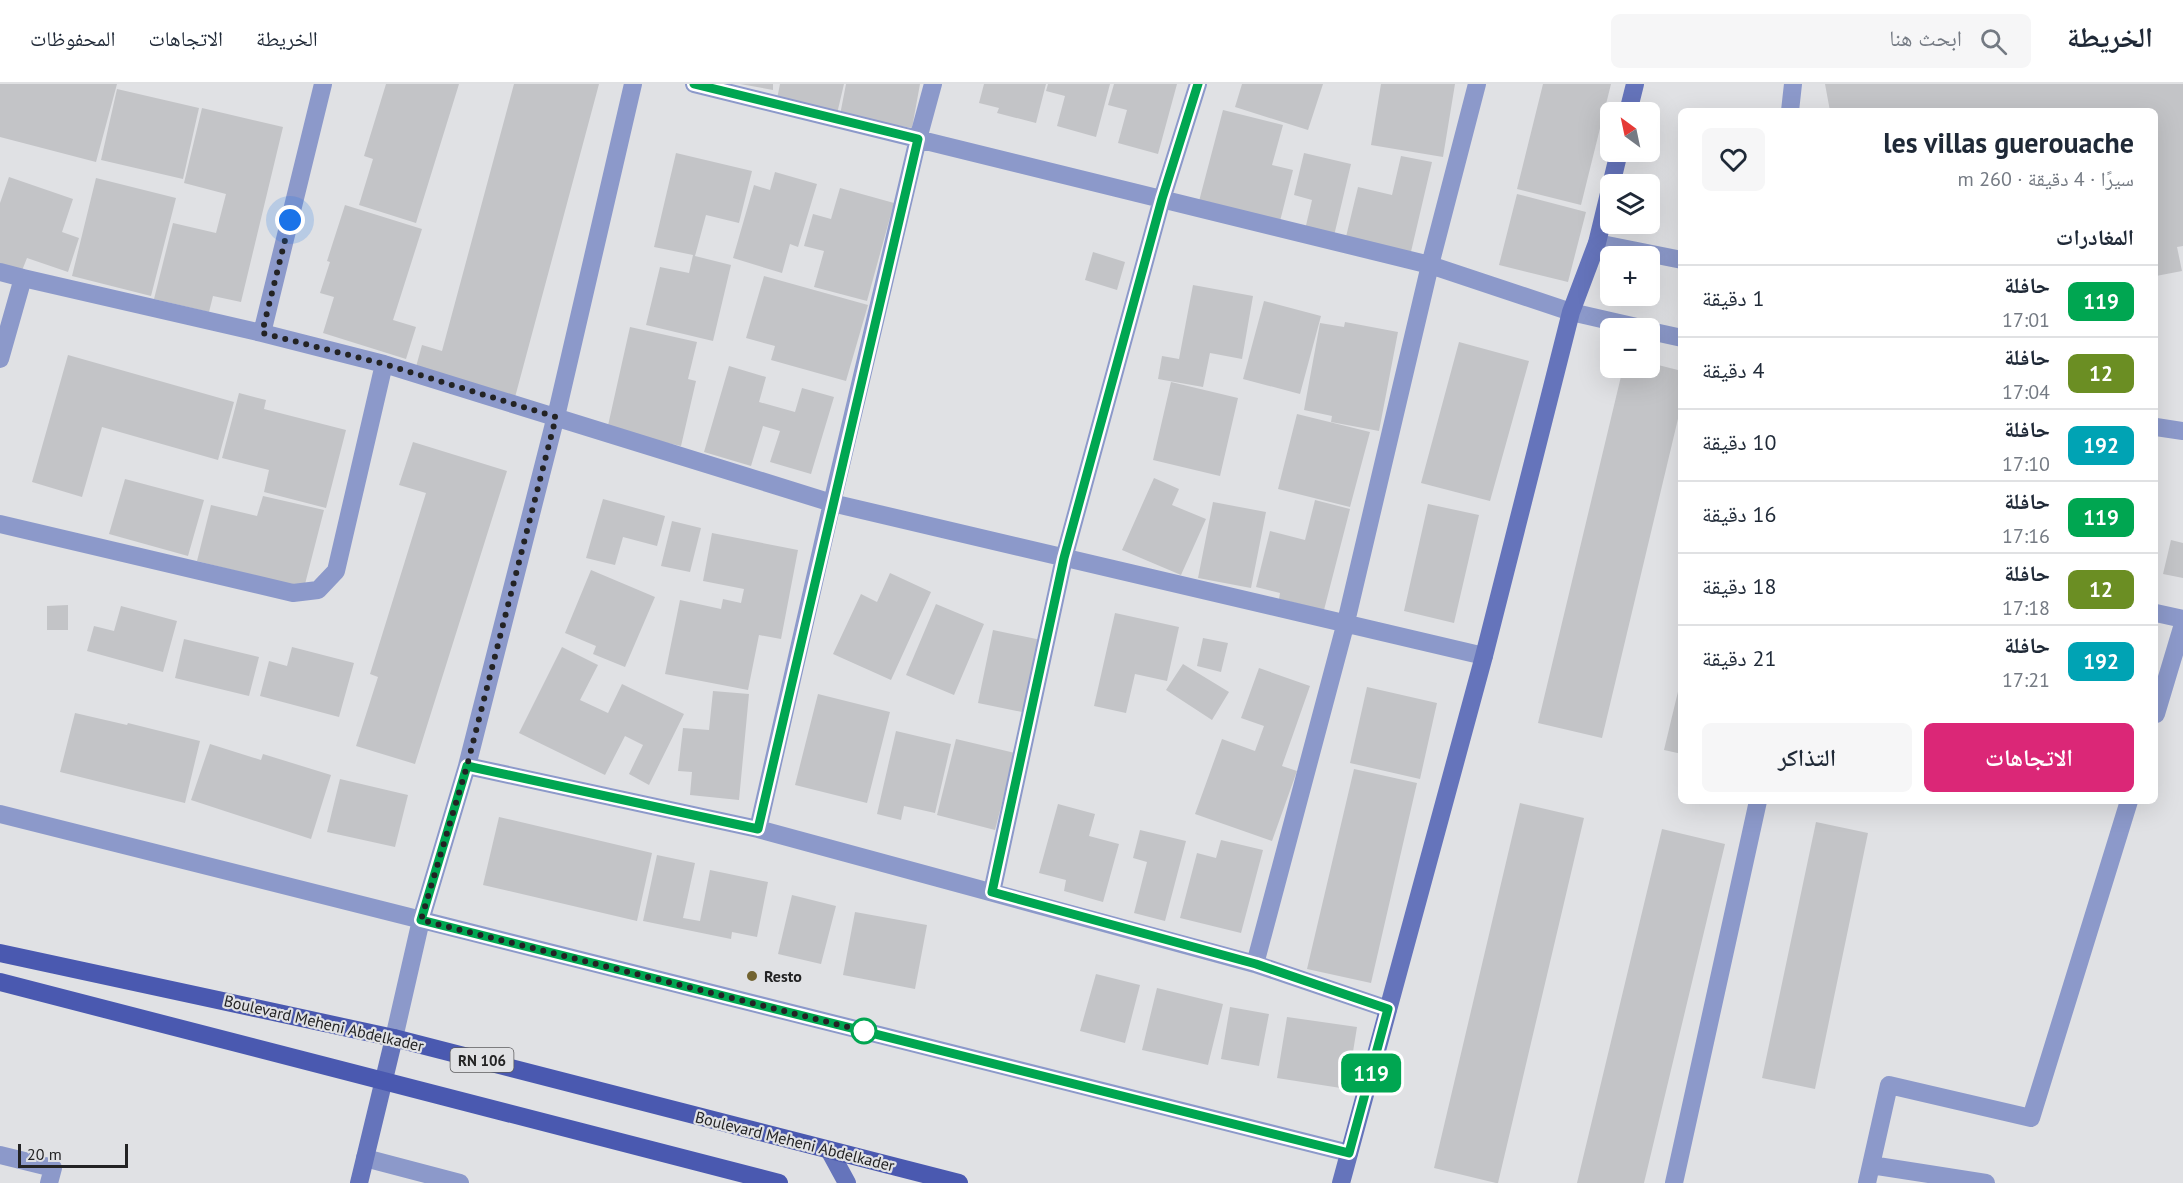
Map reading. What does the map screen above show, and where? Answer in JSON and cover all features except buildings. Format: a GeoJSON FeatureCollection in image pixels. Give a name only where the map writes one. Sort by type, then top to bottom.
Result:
{"type":"FeatureCollection","features":[{"type":"Feature","properties":{"kind":"main road","name":"Boulevard Meheni Abdelkader"},"geometry":{"type":"LineString","coordinates":[[0,952],[394,1038],[959,1183]]}},
{"type":"Feature","properties":{"kind":"main road"},"geometry":{"type":"LineString","coordinates":[[0,982],[779,1183]]}},
{"type":"Feature","properties":{"kind":"street"},"geometry":{"type":"LineString","coordinates":[[262,333],[323,84]]}},
{"type":"Feature","properties":{"kind":"street"},"geometry":{"type":"LineString","coordinates":[[359,1183],[421,920],[467,766],[556,417],[633,84]]}},
{"type":"Feature","properties":{"kind":"street"},"geometry":{"type":"LineString","coordinates":[[694,84],[1430,265],[1571,312],[1600,319]]}},
{"type":"Feature","properties":{"kind":"street"},"geometry":{"type":"LineString","coordinates":[[758,829],[832,503],[933,84]]}},
{"type":"Feature","properties":{"kind":"street"},"geometry":{"type":"LineString","coordinates":[[992,892],[1064,558],[1162,199],[1198,84]]}},
{"type":"Feature","properties":{"kind":"street"},"geometry":{"type":"LineString","coordinates":[[1256,964],[1346,622],[1430,265],[1477,84]]}},
{"type":"Feature","properties":{"kind":"street"},"geometry":{"type":"LineString","coordinates":[[1630,102],[1635,84]]}},
{"type":"Feature","properties":{"kind":"street"},"geometry":{"type":"LineString","coordinates":[[1790,108],[1793,84]]}},
{"type":"Feature","properties":{"kind":"street"},"geometry":{"type":"LineString","coordinates":[[1341,1183],[1484,656],[1571,312],[1597,243],[1617,162]]}},
{"type":"Feature","properties":{"kind":"street"},"geometry":{"type":"LineString","coordinates":[[1597,243],[1678,259]]}},
{"type":"Feature","properties":{"kind":"street"},"geometry":{"type":"LineString","coordinates":[[0,272],[384,364],[832,503],[1484,656]]}},
{"type":"Feature","properties":{"kind":"street"},"geometry":{"type":"LineString","coordinates":[[0,359],[23,278]]}},
{"type":"Feature","properties":{"kind":"street"},"geometry":{"type":"LineString","coordinates":[[1660,332],[1678,337]]}},
{"type":"Feature","properties":{"kind":"street"},"geometry":{"type":"LineString","coordinates":[[0,524],[293,593],[318,590],[336,571],[384,364]]}},
{"type":"Feature","properties":{"kind":"street"},"geometry":{"type":"LineString","coordinates":[[2158,427],[2183,431]]}},
{"type":"Feature","properties":{"kind":"street"},"geometry":{"type":"LineString","coordinates":[[2158,613],[2183,619]]}},
{"type":"Feature","properties":{"kind":"street"},"geometry":{"type":"LineString","coordinates":[[2158,707],[2183,624]]}},
{"type":"Feature","properties":{"kind":"street"},"geometry":{"type":"LineString","coordinates":[[467,766],[758,829],[1256,964],[1388,1009]]}},
{"type":"Feature","properties":{"kind":"street"},"geometry":{"type":"LineString","coordinates":[[1674,1183],[1757,804]]}},
{"type":"Feature","properties":{"kind":"street"},"geometry":{"type":"LineString","coordinates":[[1986,1183],[1869,1174],[1889,1085],[2031,1118],[2128,804]]}},
{"type":"Feature","properties":{"kind":"street"},"geometry":{"type":"LineString","coordinates":[[0,814],[1349,1153]]}},
{"type":"Feature","properties":{"kind":"street"},"geometry":{"type":"LineString","coordinates":[[830,1150],[847,1183]]}},
{"type":"Feature","properties":{"kind":"street"},"geometry":{"type":"LineString","coordinates":[[0,1155],[53,1168],[49,1183]]}},
{"type":"Feature","properties":{"kind":"street"},"geometry":{"type":"LineString","coordinates":[[365,1158],[460,1183]]}},
{"type":"Feature","properties":{"kind":"bus line","name":"119"},"geometry":{"type":"LineString","coordinates":[[694,84],[918,139],[758,829],[467,766],[421,920],[1349,1153],[1388,1009],[1256,964],[992,892],[1064,558],[1162,199],[1198,84]]}},
{"type":"Feature","properties":{"kind":"place","name":"Resto"},"geometry":{"type":"Point","coordinates":[752,976]}},
{"type":"Feature","properties":{"kind":"route"},"geometry":{"type":"LineString","coordinates":[[290,220],[262,333],[384,364],[556,417],[467,766],[421,920],[864,1031]]}}]}
